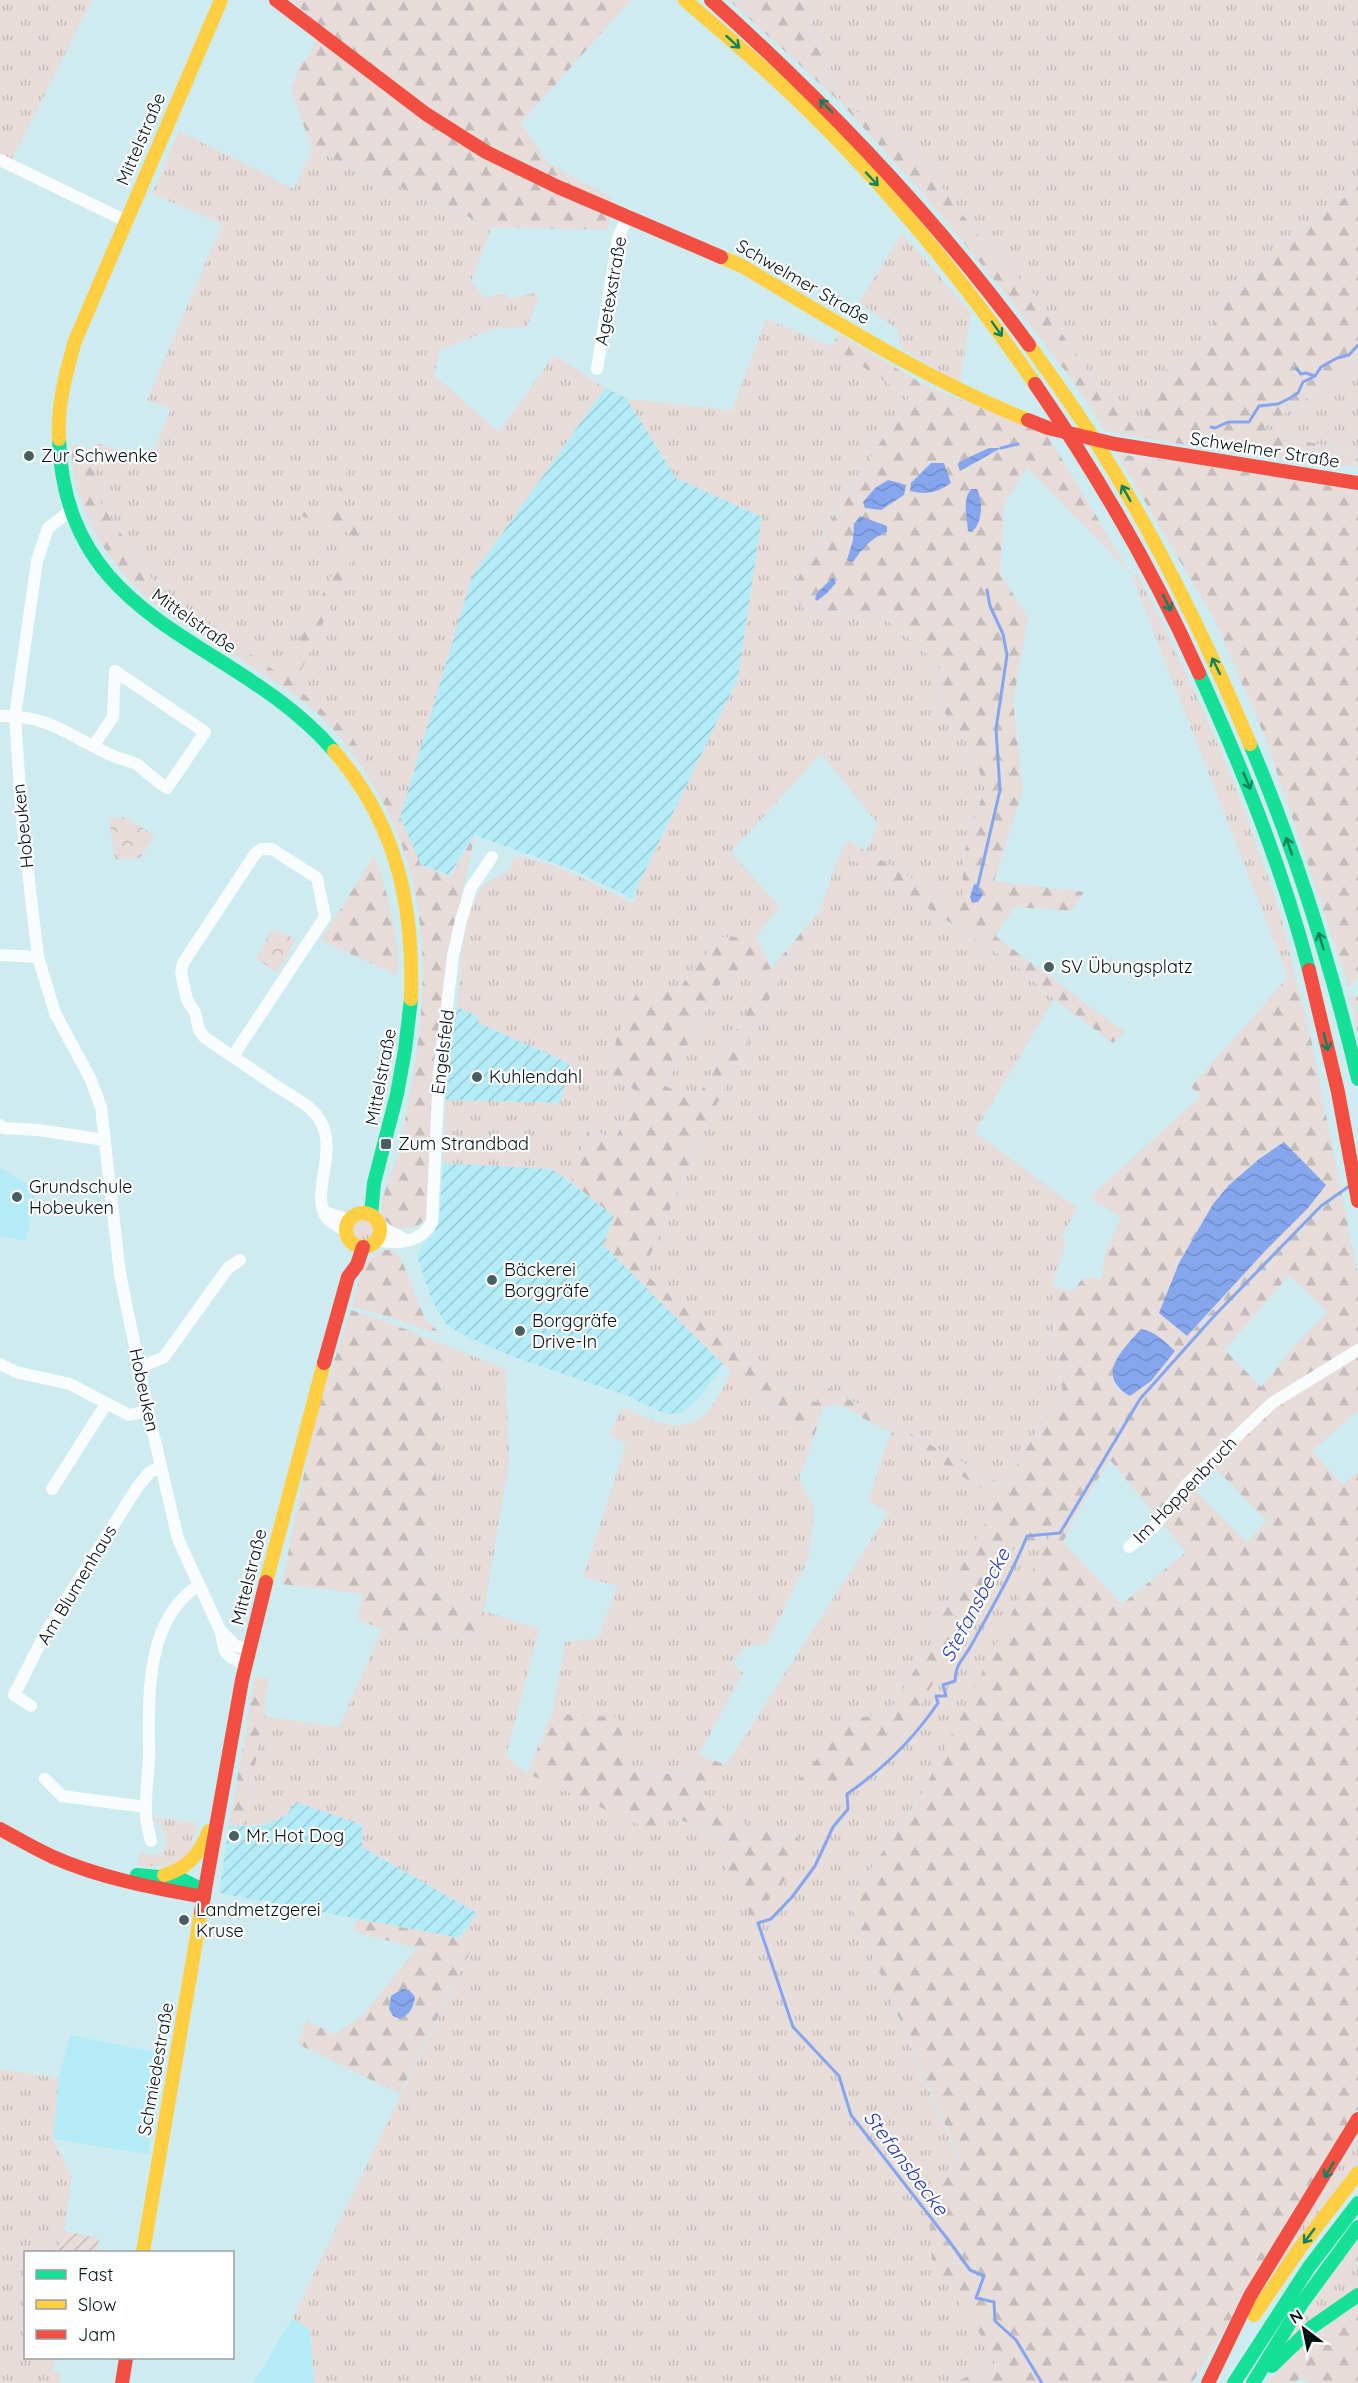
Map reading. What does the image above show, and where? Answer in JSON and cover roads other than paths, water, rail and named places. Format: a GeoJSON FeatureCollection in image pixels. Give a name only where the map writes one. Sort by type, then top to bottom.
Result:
{"type":"FeatureCollection","features":[{"type":"Feature","properties":{"kind":"main road","name":"Mittelstraße"},"geometry":{"type":"LineString","coordinates":[[205,1894],[217,1814],[246,1665],[298,1458],[348,1277],[357,1265],[362,1230],[374,1200],[374,1183],[383,1158],[403,1071],[412,983],[411,942],[398,864],[386,832],[356,777],[335,750],[288,707],[161,624],[116,585],[92,554],[70,511],[60,470],[56,443],[58,400],[75,341],[221,0]]}},
{"type":"Feature","properties":{"kind":"main road","name":"Schwelmer Straße"},"geometry":{"type":"LineString","coordinates":[[276,0],[366,70],[455,133],[515,167],[742,267],[942,382],[1015,416],[1048,428],[1115,444],[1358,483]]}},
{"type":"Feature","properties":{"kind":"main road"},"geometry":{"type":"LineString","coordinates":[[685,0],[763,69],[834,138],[950,268],[993,324],[1058,417],[1140,551],[1210,694],[1251,791],[1292,909],[1330,1060],[1358,1201]]}},
{"type":"Feature","properties":{"kind":"main road"},"geometry":{"type":"LineString","coordinates":[[711,0],[776,57],[843,123],[906,191],[1018,329],[1107,459],[1187,605],[1226,686],[1268,786],[1333,980],[1358,1079]]}},
{"type":"Feature","properties":{"kind":"main road"},"geometry":{"type":"LineString","coordinates":[[162,1876],[174,1873],[194,1861],[217,1814]]}},
{"type":"Feature","properties":{"kind":"main road"},"geometry":{"type":"LineString","coordinates":[[0,1829],[52,1857],[82,1868],[115,1875],[160,1889],[205,1894]]}},
{"type":"Feature","properties":{"kind":"main road"},"geometry":{"type":"LineString","coordinates":[[115,1875],[162,1876],[187,1881],[205,1894]]}},
{"type":"Feature","properties":{"kind":"main road","name":"Schmiedestraße"},"geometry":{"type":"LineString","coordinates":[[143,2251],[205,1894]]}},
{"type":"Feature","properties":{"kind":"main road"},"geometry":{"type":"LineString","coordinates":[[1210,2383],[1232,2329],[1256,2286],[1358,2119]]}},
{"type":"Feature","properties":{"kind":"main road"},"geometry":{"type":"LineString","coordinates":[[1210,2383],[1279,2277],[1358,2173]]}},
{"type":"Feature","properties":{"kind":"main road"},"geometry":{"type":"LineString","coordinates":[[1234,2383],[1304,2274],[1358,2203]]}},
{"type":"Feature","properties":{"kind":"main road"},"geometry":{"type":"LineString","coordinates":[[1253,2383],[1272,2349],[1318,2279],[1358,2227]]}},
{"type":"Feature","properties":{"kind":"main road"},"geometry":{"type":"LineString","coordinates":[[1259,2383],[1280,2358],[1306,2333],[1358,2295]]}},
{"type":"Feature","properties":{"kind":"main road"},"geometry":{"type":"LineString","coordinates":[[122,2383],[126,2359]]}},
{"type":"Feature","properties":{"kind":"street"},"geometry":{"type":"LineString","coordinates":[[0,160],[126,221]]}},
{"type":"Feature","properties":{"kind":"street","name":"Agetexstraße"},"geometry":{"type":"LineString","coordinates":[[597,369],[618,238],[628,215]]}},
{"type":"Feature","properties":{"kind":"street","name":"Hobeuken"},"geometry":{"type":"LineString","coordinates":[[70,511],[48,528],[37,561],[15,716],[21,810],[38,957],[55,1013],[96,1091],[101,1107],[120,1274],[148,1411],[178,1539],[220,1630],[225,1651],[230,1657],[246,1665]]}},
{"type":"Feature","properties":{"kind":"street"},"geometry":{"type":"LineString","coordinates":[[0,716],[15,716],[53,724],[94,746],[116,757],[136,764],[152,779],[167,788],[205,732],[115,671],[113,717],[94,746]]}},
{"type":"Feature","properties":{"kind":"street"},"geometry":{"type":"LineString","coordinates":[[261,849],[272,849],[317,878],[325,917],[232,1056],[201,1034],[195,1012],[187,1000],[181,968],[255,854],[261,849]]}},
{"type":"Feature","properties":{"kind":"street","name":"Engelsfeld"},"geometry":{"type":"LineString","coordinates":[[232,1056],[318,1117],[328,1145],[321,1196],[325,1212],[388,1243],[400,1243],[423,1235],[432,1222],[439,1074],[453,956],[471,888],[492,857]]}},
{"type":"Feature","properties":{"kind":"street"},"geometry":{"type":"LineString","coordinates":[[0,955],[38,957]]}},
{"type":"Feature","properties":{"kind":"street"},"geometry":{"type":"LineString","coordinates":[[1,1127],[105,1140]]}},
{"type":"Feature","properties":{"kind":"street"},"geometry":{"type":"LineString","coordinates":[[139,1368],[164,1357],[228,1268],[240,1260]]}},
{"type":"Feature","properties":{"kind":"street","name":"Im Hoppenbruch"},"geometry":{"type":"LineString","coordinates":[[1129,1547],[1154,1527],[1187,1484],[1272,1403],[1358,1350]]}},
{"type":"Feature","properties":{"kind":"street"},"geometry":{"type":"LineString","coordinates":[[0,1364],[16,1372],[70,1384],[129,1415],[148,1411]]}},
{"type":"Feature","properties":{"kind":"street"},"geometry":{"type":"LineString","coordinates":[[52,1489],[106,1404]]}},
{"type":"Feature","properties":{"kind":"street","name":"Am Blumenhaus"},"geometry":{"type":"LineString","coordinates":[[31,1706],[14,1695],[46,1632],[138,1486],[150,1472],[161,1467]]}},
{"type":"Feature","properties":{"kind":"street"},"geometry":{"type":"LineString","coordinates":[[151,1841],[146,1807],[148,1693],[152,1667],[161,1637],[174,1609],[186,1594],[199,1585]]}},
{"type":"Feature","properties":{"kind":"street","name":"Hobeuken"},"geometry":{"type":"LineString","coordinates":[[220,1630],[236,1646],[250,1649]]}},
{"type":"Feature","properties":{"kind":"street"},"geometry":{"type":"LineString","coordinates":[[45,1779],[62,1796],[146,1807]]}},
{"type":"Feature","properties":{"kind":"water"},"geometry":{"type":"Polygon","coordinates":[[[989,448],[1001,448],[960,471],[959,462],[989,448]]]}},
{"type":"Feature","properties":{"kind":"water"},"geometry":{"type":"Polygon","coordinates":[[[931,463],[944,463],[951,483],[932,492],[910,491],[911,483],[931,463]]]}},
{"type":"Feature","properties":{"kind":"water"},"geometry":{"type":"Polygon","coordinates":[[[888,480],[906,485],[904,495],[881,510],[865,508],[863,502],[875,488],[888,480]]]}},
{"type":"Feature","properties":{"kind":"water"},"geometry":{"type":"Polygon","coordinates":[[[971,489],[977,489],[981,505],[978,523],[972,532],[968,531],[966,509],[968,493],[971,489]]]}},
{"type":"Feature","properties":{"kind":"water"},"geometry":{"type":"Polygon","coordinates":[[[860,516],[887,526],[887,532],[868,544],[853,562],[847,560],[853,540],[854,524],[860,516]]]}},
{"type":"Feature","properties":{"kind":"water"},"geometry":{"type":"Polygon","coordinates":[[[833,577],[836,583],[817,601],[815,599],[817,593],[833,577]]]}},
{"type":"Feature","properties":{"kind":"water"},"geometry":{"type":"Polygon","coordinates":[[[974,884],[978,885],[983,895],[978,902],[972,903],[970,897],[974,884]]]}},
{"type":"Feature","properties":{"kind":"water"},"geometry":{"type":"Polygon","coordinates":[[[1284,1142],[1326,1185],[1308,1208],[1187,1336],[1159,1313],[1179,1263],[1213,1204],[1229,1185],[1259,1159],[1284,1142]]]}},
{"type":"Feature","properties":{"kind":"water"},"geometry":{"type":"Polygon","coordinates":[[[1141,1329],[1155,1334],[1175,1351],[1151,1381],[1130,1396],[1114,1380],[1113,1372],[1120,1355],[1141,1329]]]}},
{"type":"Feature","properties":{"kind":"water"},"geometry":{"type":"Polygon","coordinates":[[[402,1989],[409,1990],[415,1997],[410,2010],[400,2019],[393,2016],[389,2009],[391,1996],[402,1989]]]}},
{"type":"Feature","properties":{"kind":"waterway"},"geometry":{"type":"LineString","coordinates":[[1211,427],[1215,428],[1228,422],[1249,422],[1259,406],[1278,404],[1290,398],[1298,393],[1303,382],[1315,376],[1321,367],[1337,358],[1349,355],[1358,345]]}},
{"type":"Feature","properties":{"kind":"waterway"},"geometry":{"type":"LineString","coordinates":[[1296,368],[1301,374],[1315,376]]}},
{"type":"Feature","properties":{"kind":"waterway"},"geometry":{"type":"LineString","coordinates":[[1001,448],[1018,444]]}},
{"type":"Feature","properties":{"kind":"waterway"},"geometry":{"type":"LineString","coordinates":[[978,885],[1000,790],[996,729],[1007,655],[1003,634],[990,606],[987,590]]}},
{"type":"Feature","properties":{"kind":"waterway","name":"Stefansbecke"},"geometry":{"type":"LineString","coordinates":[[1042,2383],[1016,2340],[995,2321],[994,2302],[976,2298],[984,2276],[970,2270],[851,2115],[839,2076],[793,2027],[758,1923],[771,1919],[792,1897],[815,1866],[833,1827],[848,1809],[847,1794],[873,1775],[908,1741],[938,1703],[936,1696],[946,1696],[943,1685],[955,1681],[958,1666],[1001,1591],[1027,1536],[1060,1533],[1140,1399],[1215,1315],[1321,1206],[1348,1187]]}},
{"type":"Feature","properties":{"kind":"place","name":"Zur Schwenke"},"geometry":{"type":"Point","coordinates":[29,456]}},
{"type":"Feature","properties":{"kind":"place","name":"SV Übungsplatz"},"geometry":{"type":"Point","coordinates":[1049,967]}},
{"type":"Feature","properties":{"kind":"place","name":"Kuhlendahl"},"geometry":{"type":"Point","coordinates":[477,1077]}},
{"type":"Feature","properties":{"kind":"place","name":"Zum Strandbad"},"geometry":{"type":"Point","coordinates":[386,1144]}},
{"type":"Feature","properties":{"kind":"place","name":"Grundschule Hobeuken"},"geometry":{"type":"Point","coordinates":[17,1197]}},
{"type":"Feature","properties":{"kind":"place","name":"Bäckerei Borggräfe"},"geometry":{"type":"Point","coordinates":[492,1280]}},
{"type":"Feature","properties":{"kind":"place","name":"Borggräfe Drive-In"},"geometry":{"type":"Point","coordinates":[520,1331]}},
{"type":"Feature","properties":{"kind":"place","name":"Mr. Hot Dog"},"geometry":{"type":"Point","coordinates":[234,1836]}},
{"type":"Feature","properties":{"kind":"place","name":"Landmetzgerei Kruse"},"geometry":{"type":"Point","coordinates":[184,1920]}}]}
